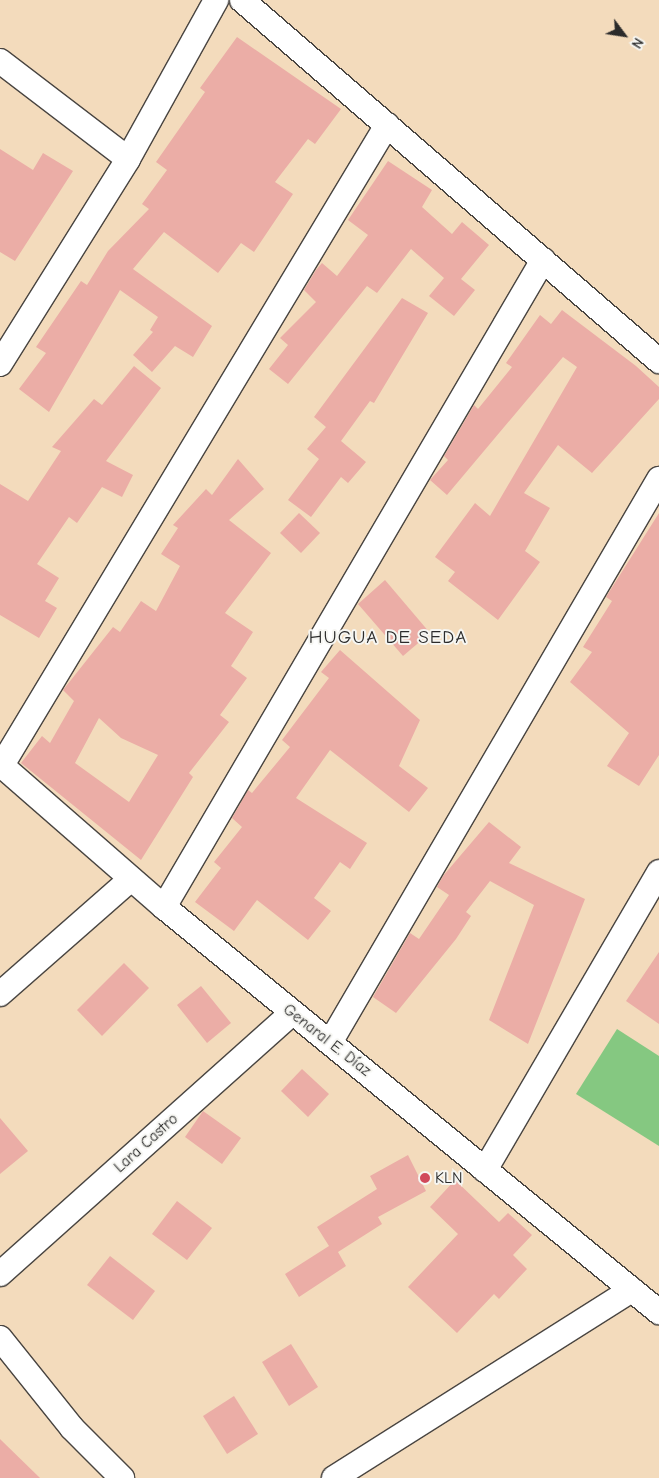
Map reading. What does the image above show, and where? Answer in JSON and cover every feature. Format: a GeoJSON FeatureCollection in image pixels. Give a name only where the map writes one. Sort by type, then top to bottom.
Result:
{"type":"FeatureCollection","features":[{"type":"Feature","properties":{"kind":"street"},"geometry":{"type":"LineString","coordinates":[[0,364],[128,159],[216,0]]}},
{"type":"Feature","properties":{"kind":"street"},"geometry":{"type":"LineString","coordinates":[[242,0],[659,361]]}},
{"type":"Feature","properties":{"kind":"street"},"geometry":{"type":"LineString","coordinates":[[0,61],[128,159]]}},
{"type":"Feature","properties":{"kind":"street"},"geometry":{"type":"LineString","coordinates":[[1,765],[387,125]]}},
{"type":"Feature","properties":{"kind":"street"},"geometry":{"type":"LineString","coordinates":[[164,907],[543,260]]}},
{"type":"Feature","properties":{"kind":"street"},"geometry":{"type":"LineString","coordinates":[[331,1041],[659,479]]}},
{"type":"Feature","properties":{"kind":"street","name":"Genaral E. Díaz"},"geometry":{"type":"LineString","coordinates":[[1,765],[131,880],[292,1013],[331,1041],[631,1290],[657,1304]]}},
{"type":"Feature","properties":{"kind":"street"},"geometry":{"type":"LineString","coordinates":[[485,1170],[659,872]]}},
{"type":"Feature","properties":{"kind":"street"},"geometry":{"type":"LineString","coordinates":[[0,994],[131,880]]}},
{"type":"Feature","properties":{"kind":"street","name":"Lara Castro"},"geometry":{"type":"LineString","coordinates":[[0,1274],[292,1013]]}},
{"type":"Feature","properties":{"kind":"street"},"geometry":{"type":"LineString","coordinates":[[334,1478],[631,1290]]}},
{"type":"Feature","properties":{"kind":"street"},"geometry":{"type":"LineString","coordinates":[[0,1338],[72,1428],[122,1478]]}},
{"type":"Feature","properties":{"kind":"green space"},"geometry":{"type":"Polygon","coordinates":[[[617,1029],[659,1056],[659,1146],[576,1094],[617,1029]]]}},
{"type":"Feature","properties":{"kind":"building"},"geometry":{"type":"Polygon","coordinates":[[[237,37],[341,109],[315,144],[308,139],[275,182],[293,194],[254,252],[241,243],[218,273],[164,232],[133,269],[212,326],[193,357],[175,346],[152,372],[133,355],[153,332],[150,330],[158,317],[120,290],[49,412],[19,389],[46,353],[36,347],[81,281],[87,285],[108,251],[149,209],[142,204],[167,170],[156,162],[205,92],[200,88],[237,37]]]}},
{"type":"Feature","properties":{"kind":"building"},"geometry":{"type":"Polygon","coordinates":[[[0,149],[33,170],[43,153],[73,171],[15,261],[0,252],[0,149]]]}},
{"type":"Feature","properties":{"kind":"building"},"geometry":{"type":"Polygon","coordinates":[[[388,161],[432,190],[422,207],[452,234],[462,222],[489,245],[461,279],[475,290],[454,316],[429,296],[444,278],[411,249],[377,293],[367,286],[288,384],[269,369],[288,345],[280,338],[316,302],[304,290],[316,270],[322,263],[337,276],[368,235],[348,220],[388,161]]]}},
{"type":"Feature","properties":{"kind":"building"},"geometry":{"type":"Polygon","coordinates":[[[402,298],[428,313],[374,403],[370,401],[341,441],[366,462],[348,483],[341,477],[311,517],[288,500],[319,459],[307,449],[326,427],[314,417],[402,298]]]}},
{"type":"Feature","properties":{"kind":"building"},"geometry":{"type":"Polygon","coordinates":[[[562,310],[636,366],[659,387],[659,399],[592,473],[558,445],[524,493],[550,508],[525,551],[540,562],[498,620],[448,581],[455,572],[435,557],[475,503],[490,516],[577,367],[563,357],[447,495],[430,480],[448,460],[444,456],[474,405],[478,409],[512,367],[506,363],[540,315],[551,324],[562,310]]]}},
{"type":"Feature","properties":{"kind":"building"},"geometry":{"type":"Polygon","coordinates":[[[134,366],[161,388],[106,461],[133,475],[122,497],[102,487],[77,523],[69,517],[37,564],[59,578],[45,601],[57,608],[39,638],[0,615],[0,484],[28,501],[61,451],[52,447],[94,399],[102,405],[134,366]]]}},
{"type":"Feature","properties":{"kind":"building"},"geometry":{"type":"Polygon","coordinates":[[[238,459],[264,489],[229,520],[271,553],[225,613],[253,632],[231,666],[247,678],[220,715],[229,722],[189,773],[193,777],[141,860],[21,763],[42,736],[50,743],[74,701],[63,690],[113,627],[120,632],[141,601],[156,611],[180,566],[161,554],[178,528],[173,525],[206,489],[212,495],[238,459]],[[99,718],[75,763],[129,802],[158,755],[121,738],[99,718]]]}},
{"type":"Feature","properties":{"kind":"building"},"geometry":{"type":"Polygon","coordinates":[[[299,513],[320,533],[301,553],[280,533],[299,513]]]}},
{"type":"Feature","properties":{"kind":"building"},"geometry":{"type":"Polygon","coordinates":[[[659,513],[659,755],[639,786],[607,766],[629,733],[570,682],[592,652],[583,647],[612,601],[606,597],[659,513]]]}},
{"type":"Feature","properties":{"kind":"building"},"geometry":{"type":"Polygon","coordinates":[[[385,580],[430,633],[403,656],[358,604],[385,580]]]}},
{"type":"Feature","properties":{"kind":"building"},"geometry":{"type":"Polygon","coordinates":[[[340,650],[420,720],[399,766],[428,788],[409,812],[330,750],[296,798],[367,843],[350,869],[340,862],[314,898],[331,911],[308,940],[257,900],[234,931],[195,902],[221,868],[214,862],[242,827],[232,818],[248,790],[252,793],[290,747],[282,740],[329,678],[321,672],[340,650]]]}},
{"type":"Feature","properties":{"kind":"building"},"geometry":{"type":"Polygon","coordinates":[[[489,822],[521,847],[509,863],[585,899],[528,1044],[489,1020],[534,905],[490,881],[466,912],[471,916],[456,939],[396,1013],[373,997],[410,933],[419,939],[449,895],[437,887],[443,876],[489,822]]]}},
{"type":"Feature","properties":{"kind":"building"},"geometry":{"type":"Polygon","coordinates":[[[659,952],[659,1024],[626,1001],[659,952]]]}},
{"type":"Feature","properties":{"kind":"building"},"geometry":{"type":"Polygon","coordinates":[[[124,963],[149,988],[102,1036],[77,1010],[124,963]]]}},
{"type":"Feature","properties":{"kind":"building"},"geometry":{"type":"Polygon","coordinates":[[[201,986],[231,1023],[207,1043],[177,1005],[201,986]]]}},
{"type":"Feature","properties":{"kind":"building"},"geometry":{"type":"Polygon","coordinates":[[[302,1069],[329,1094],[308,1117],[281,1091],[302,1069]]]}},
{"type":"Feature","properties":{"kind":"building"},"geometry":{"type":"Polygon","coordinates":[[[203,1111],[241,1138],[222,1164],[185,1137],[203,1111]]]}},
{"type":"Feature","properties":{"kind":"building"},"geometry":{"type":"Polygon","coordinates":[[[0,1118],[28,1151],[0,1174],[0,1118]]]}},
{"type":"Feature","properties":{"kind":"building"},"geometry":{"type":"Polygon","coordinates":[[[408,1155],[426,1191],[378,1217],[382,1224],[338,1252],[346,1266],[299,1297],[285,1274],[329,1246],[317,1227],[377,1189],[370,1176],[408,1155]]]}},
{"type":"Feature","properties":{"kind":"building"},"geometry":{"type":"Polygon","coordinates":[[[455,1180],[499,1222],[508,1213],[532,1235],[513,1255],[527,1269],[499,1299],[494,1294],[457,1333],[408,1287],[458,1234],[430,1207],[455,1180]]]}},
{"type":"Feature","properties":{"kind":"building"},"geometry":{"type":"Polygon","coordinates":[[[177,1201],[212,1228],[187,1260],[152,1234],[177,1201]]]}},
{"type":"Feature","properties":{"kind":"building"},"geometry":{"type":"Polygon","coordinates":[[[110,1256],[155,1291],[133,1320],[87,1285],[110,1256]]]}},
{"type":"Feature","properties":{"kind":"building"},"geometry":{"type":"Polygon","coordinates":[[[291,1344],[318,1387],[289,1406],[262,1362],[291,1344]]]}},
{"type":"Feature","properties":{"kind":"building"},"geometry":{"type":"Polygon","coordinates":[[[234,1396],[258,1434],[227,1454],[203,1416],[234,1396]]]}},
{"type":"Feature","properties":{"kind":"building"},"geometry":{"type":"Polygon","coordinates":[[[0,1439],[40,1478],[0,1478],[0,1439]]]}},
{"type":"Feature","properties":{"kind":"place","name":"KLN"},"geometry":{"type":"Point","coordinates":[425,1178]}},
{"type":"Feature","properties":{"kind":"district","name":"HUGUA DE SEDA"},"geometry":{"type":"Point","coordinates":[388,638]}}]}
